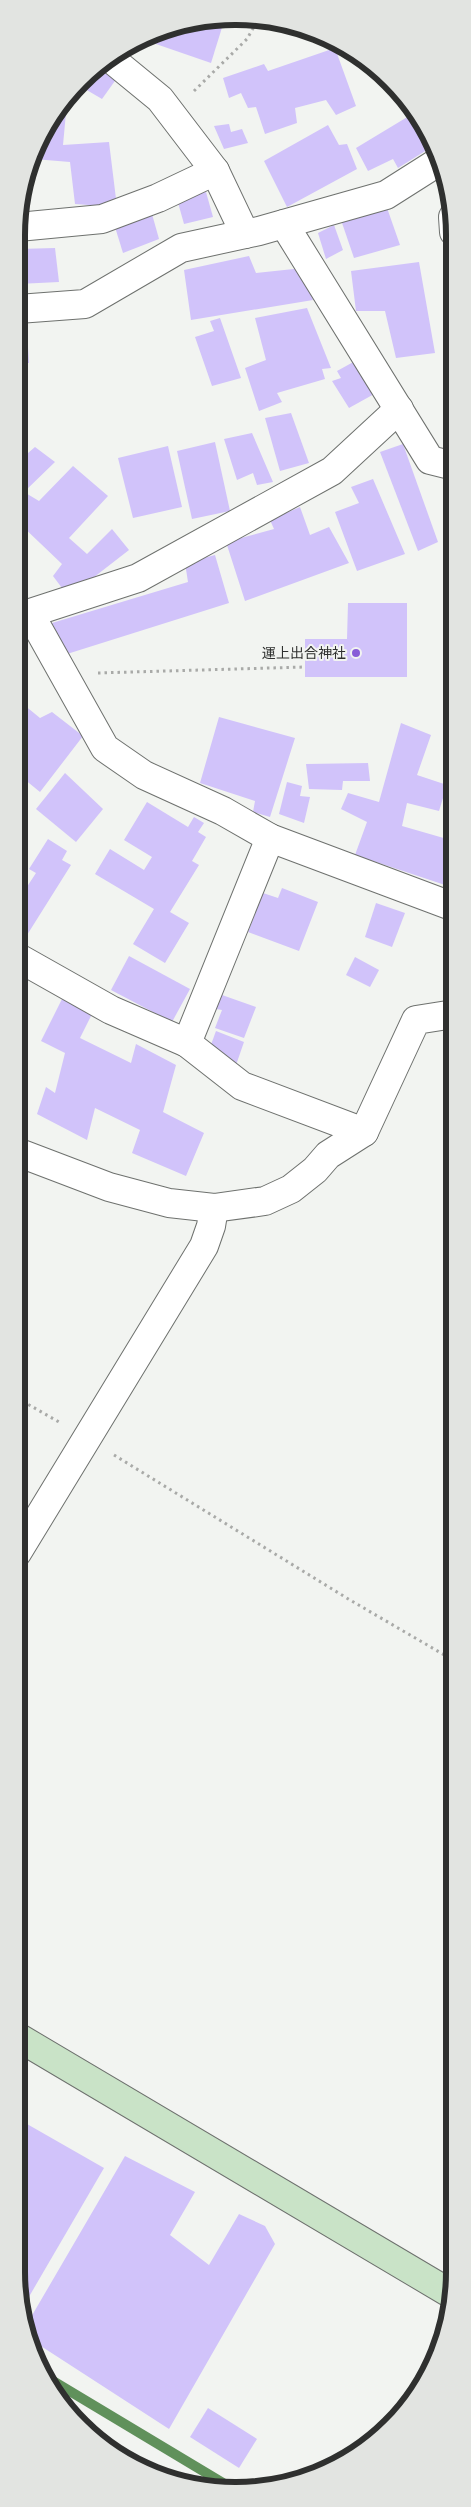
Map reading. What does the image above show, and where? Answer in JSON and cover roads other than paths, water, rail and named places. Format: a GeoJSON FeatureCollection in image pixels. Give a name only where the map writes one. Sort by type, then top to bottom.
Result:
{"type":"FeatureCollection","features":[{"type":"Feature","properties":{"kind":"street"},"geometry":{"type":"LineString","coordinates":[[115,62],[160,99],[215,171],[245,234]]}},
{"type":"Feature","properties":{"kind":"street"},"geometry":{"type":"LineString","coordinates":[[25,309],[85,304],[181,248],[284,224],[386,195],[434,165]]}},
{"type":"Feature","properties":{"kind":"street"},"geometry":{"type":"LineString","coordinates":[[25,225],[102,219],[158,198],[215,171]]}},
{"type":"Feature","properties":{"kind":"street"},"geometry":{"type":"LineString","coordinates":[[284,224],[430,460],[446,464]]}},
{"type":"Feature","properties":{"kind":"street"},"geometry":{"type":"LineString","coordinates":[[25,613],[138,578],[332,471],[399,409]]}},
{"type":"Feature","properties":{"kind":"street"},"geometry":{"type":"LineString","coordinates":[[25,618],[35,623],[105,748],[144,774],[224,811],[270,838],[446,904]]}},
{"type":"Feature","properties":{"kind":"street"},"geometry":{"type":"LineString","coordinates":[[187,1043],[270,838]]}},
{"type":"Feature","properties":{"kind":"street"},"geometry":{"type":"LineString","coordinates":[[25,961],[112,1010],[187,1043],[242,1086],[364,1132]]}},
{"type":"Feature","properties":{"kind":"street"},"geometry":{"type":"LineString","coordinates":[[25,1155],[109,1187],[169,1204],[214,1208],[265,1201],[291,1189],[315,1170],[328,1156],[364,1132],[416,1020],[446,1015]]}},
{"type":"Feature","properties":{"kind":"street"},"geometry":{"type":"LineString","coordinates":[[25,1540],[204,1246],[211,1226],[214,1208]]}},
{"type":"Feature","properties":{"kind":"street"},"geometry":{"type":"LineString","coordinates":[[25,2041],[445,2290]]}},
{"type":"Feature","properties":{"kind":"waterway"},"geometry":{"type":"LineString","coordinates":[[57,2383],[221,2482]]}},
{"type":"Feature","properties":{"kind":"place","name":"運上出合神社"},"geometry":{"type":"Point","coordinates":[356,653]}}]}
